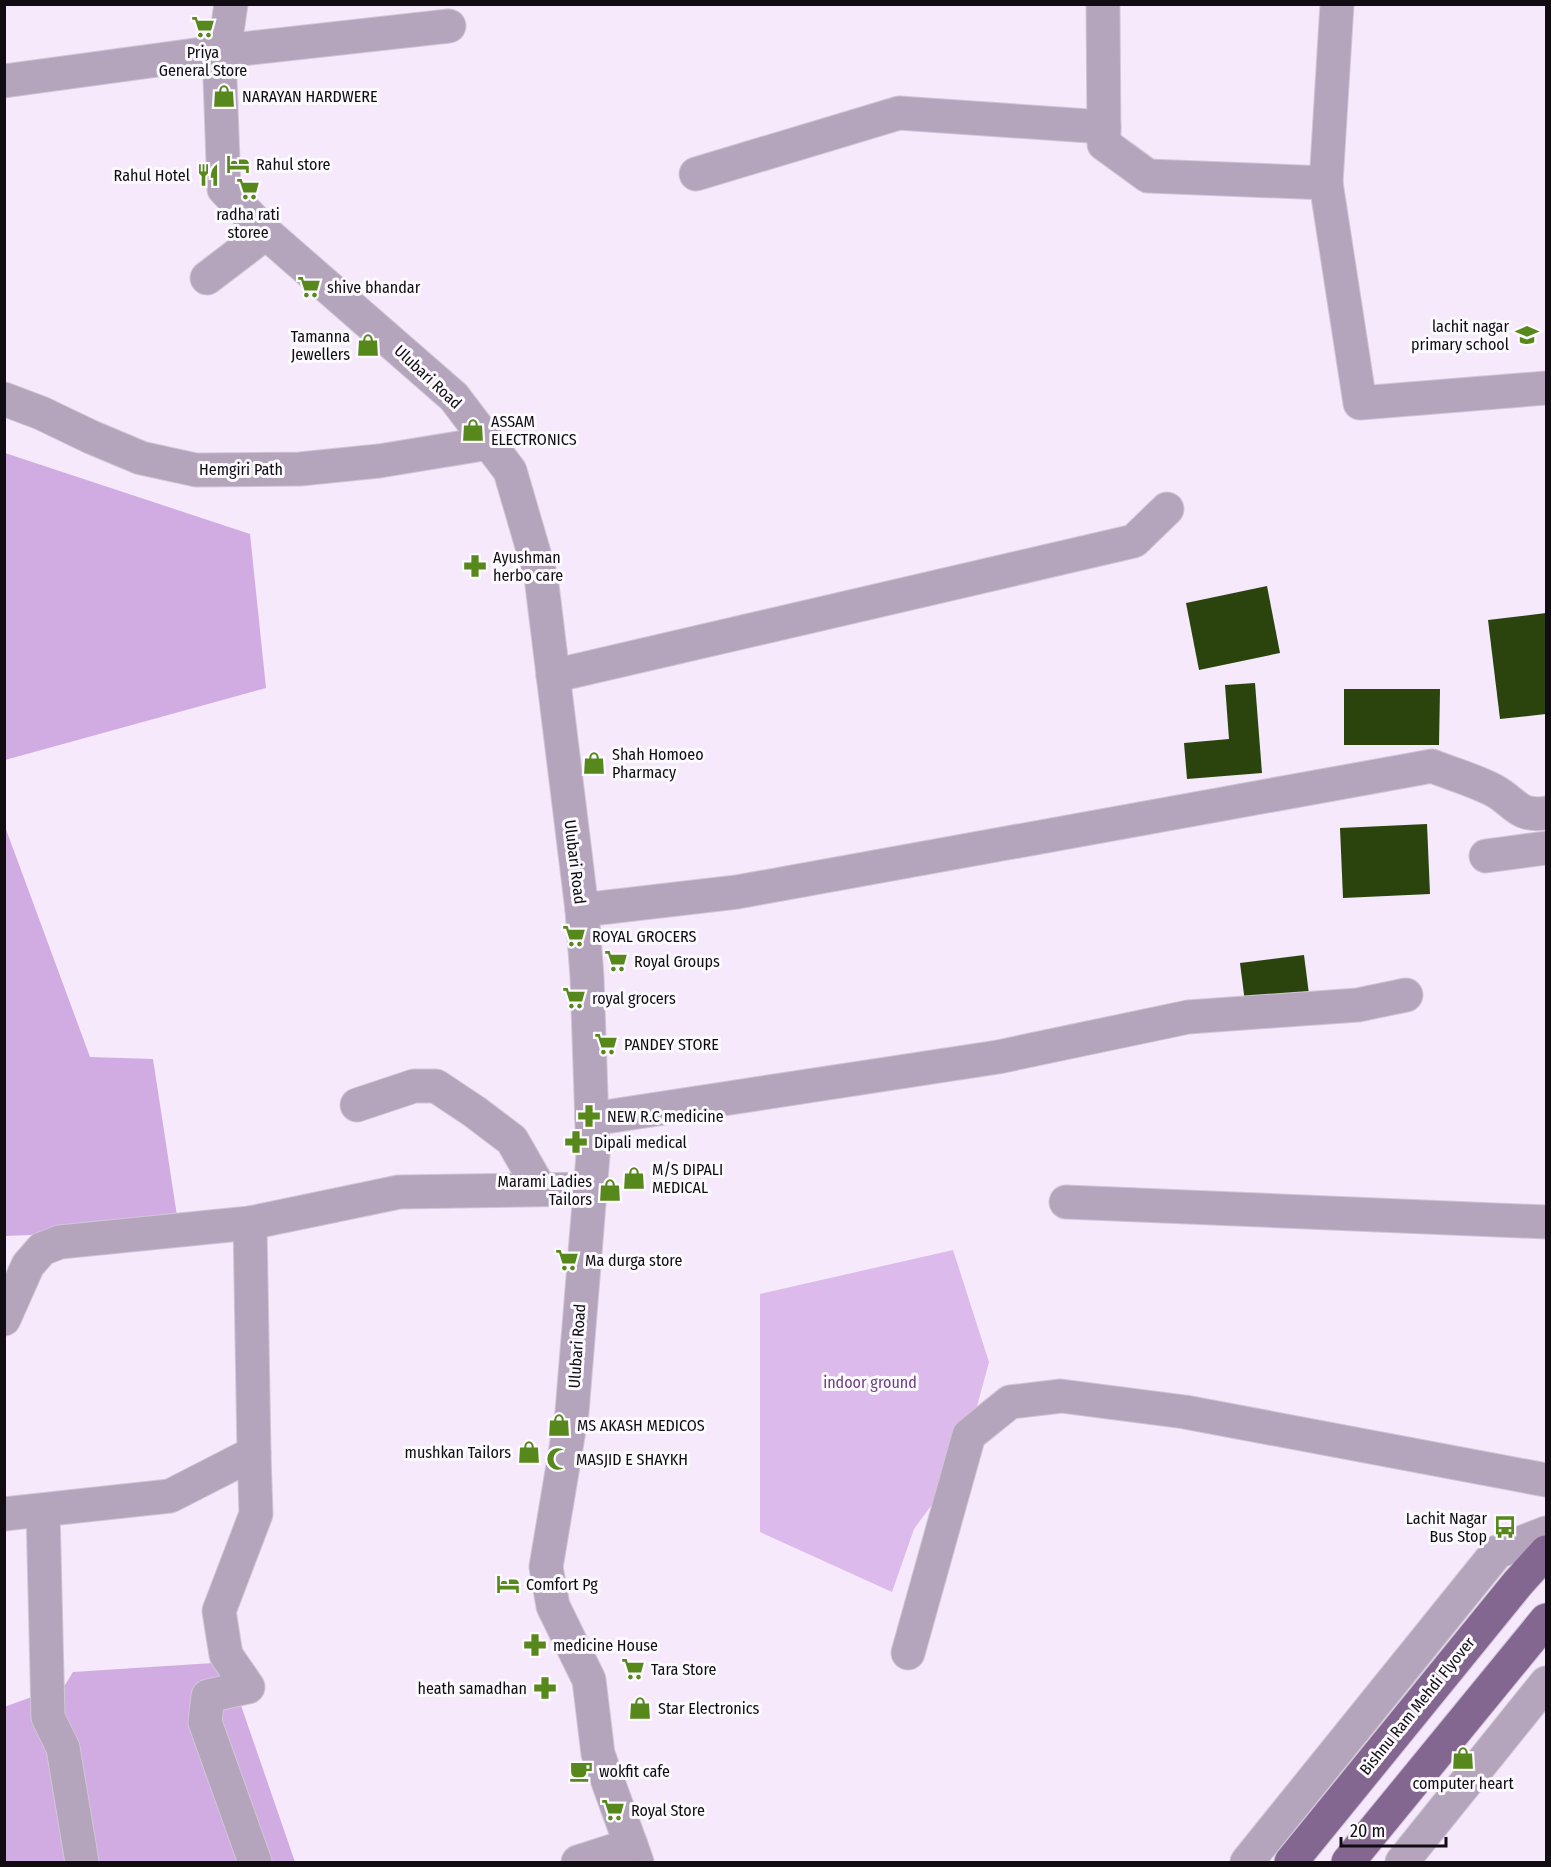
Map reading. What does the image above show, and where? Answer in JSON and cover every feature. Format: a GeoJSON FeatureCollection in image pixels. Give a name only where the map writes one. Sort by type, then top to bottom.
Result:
{"type":"FeatureCollection","features":[{"type":"Feature","properties":{"kind":"main road","name":"Bishnu Ram Mehdi Flyover"},"geometry":{"type":"LineString","coordinates":[[1291,1863],[1518,1583],[1546,1552]]}},
{"type":"Feature","properties":{"kind":"main road"},"geometry":{"type":"LineString","coordinates":[[1348,1863],[1546,1620]]}},
{"type":"Feature","properties":{"kind":"street","name":"Ulubari Road"},"geometry":{"type":"LineString","coordinates":[[231,4],[220,79],[225,189],[266,233],[454,397],[510,471],[542,577],[582,910],[587,977],[593,1155],[572,1412],[546,1566],[553,1606],[589,1680],[598,1754],[628,1857]]}},
{"type":"Feature","properties":{"kind":"street"},"geometry":{"type":"LineString","coordinates":[[1102,4],[1104,144],[1148,176],[1326,183]]}},
{"type":"Feature","properties":{"kind":"street"},"geometry":{"type":"LineString","coordinates":[[1337,4],[1326,183],[1360,404],[1546,388]]}},
{"type":"Feature","properties":{"kind":"street"},"geometry":{"type":"LineString","coordinates":[[4,81],[224,51],[449,26]]}},
{"type":"Feature","properties":{"kind":"street"},"geometry":{"type":"LineString","coordinates":[[696,174],[899,113],[1104,127]]}},
{"type":"Feature","properties":{"kind":"street"},"geometry":{"type":"LineString","coordinates":[[207,278],[266,233]]}},
{"type":"Feature","properties":{"kind":"street","name":"Hemgiri Path"},"geometry":{"type":"LineString","coordinates":[[4,399],[41,412],[91,437],[141,458],[196,470],[300,469],[379,461],[489,443]]}},
{"type":"Feature","properties":{"kind":"street"},"geometry":{"type":"LineString","coordinates":[[553,676],[1134,542],[1167,509]]}},
{"type":"Feature","properties":{"kind":"street"},"geometry":{"type":"LineString","coordinates":[[582,910],[737,892],[1432,766],[1494,790],[1531,815],[1546,813]]}},
{"type":"Feature","properties":{"kind":"street"},"geometry":{"type":"LineString","coordinates":[[1486,856],[1546,848]]}},
{"type":"Feature","properties":{"kind":"street"},"geometry":{"type":"LineString","coordinates":[[592,1119],[998,1057],[1188,1017],[1358,1005],[1406,995]]}},
{"type":"Feature","properties":{"kind":"street"},"geometry":{"type":"LineString","coordinates":[[357,1105],[414,1086],[436,1086],[512,1140],[540,1189]]}},
{"type":"Feature","properties":{"kind":"street"},"geometry":{"type":"LineString","coordinates":[[4,1319],[28,1265],[42,1249],[60,1242],[250,1223],[399,1192],[591,1190]]}},
{"type":"Feature","properties":{"kind":"street"},"geometry":{"type":"LineString","coordinates":[[1066,1202],[1546,1222]]}},
{"type":"Feature","properties":{"kind":"street"},"geometry":{"type":"LineString","coordinates":[[250,1223],[256,1514],[219,1611],[226,1655],[248,1687],[208,1696],[205,1722],[255,1863]]}},
{"type":"Feature","properties":{"kind":"street"},"geometry":{"type":"LineString","coordinates":[[908,1653],[969,1435],[1010,1402],[1061,1396],[1185,1412],[1546,1480]]}},
{"type":"Feature","properties":{"kind":"street"},"geometry":{"type":"LineString","coordinates":[[4,1514],[170,1496],[254,1453]]}},
{"type":"Feature","properties":{"kind":"street"},"geometry":{"type":"LineString","coordinates":[[43,1510],[48,1717],[63,1749],[82,1863]]}},
{"type":"Feature","properties":{"kind":"street"},"geometry":{"type":"LineString","coordinates":[[1247,1863],[1497,1552],[1546,1533]]}},
{"type":"Feature","properties":{"kind":"street"},"geometry":{"type":"LineString","coordinates":[[1406,1861],[1544,1692]]}},
{"type":"Feature","properties":{"kind":"street"},"geometry":{"type":"LineString","coordinates":[[578,1863],[628,1857]]}},
{"type":"Feature","properties":{"kind":"green space","name":"indoor ground"},"geometry":{"type":"Polygon","coordinates":[[[953,1250],[989,1362],[961,1465],[914,1529],[892,1592],[760,1532],[760,1294],[953,1250]]]}},
{"type":"Feature","properties":{"kind":"shaded area"},"geometry":{"type":"Polygon","coordinates":[[[5,453],[250,534],[266,688],[5,760],[5,453]]]}},
{"type":"Feature","properties":{"kind":"shaded area"},"geometry":{"type":"Polygon","coordinates":[[[4,824],[90,1057],[153,1059],[179,1229],[5,1236],[4,824]]]}},
{"type":"Feature","properties":{"kind":"shaded area"},"geometry":{"type":"Polygon","coordinates":[[[213,1663],[235,1688],[295,1862],[5,1862],[4,1707],[65,1685],[73,1672],[213,1663]]]}},
{"type":"Feature","properties":{"kind":"building"},"geometry":{"type":"Polygon","coordinates":[[[1267,586],[1280,653],[1199,670],[1186,603],[1267,586]]]}},
{"type":"Feature","properties":{"kind":"building"},"geometry":{"type":"Polygon","coordinates":[[[1546,613],[1546,714],[1500,719],[1488,620],[1546,613]]]}},
{"type":"Feature","properties":{"kind":"building"},"geometry":{"type":"Polygon","coordinates":[[[1255,683],[1262,773],[1187,779],[1184,743],[1229,739],[1225,685],[1255,683]]]}},
{"type":"Feature","properties":{"kind":"building"},"geometry":{"type":"Polygon","coordinates":[[[1344,689],[1440,689],[1439,745],[1344,745],[1344,689]]]}},
{"type":"Feature","properties":{"kind":"building"},"geometry":{"type":"Polygon","coordinates":[[[1427,824],[1430,894],[1343,898],[1340,828],[1427,824]]]}},
{"type":"Feature","properties":{"kind":"building"},"geometry":{"type":"Polygon","coordinates":[[[1304,955],[1310,1002],[1246,1010],[1240,963],[1304,955]]]}},
{"type":"Feature","properties":{"kind":"place","name":"Priya General Store"},"geometry":{"type":"Point","coordinates":[203,27]}},
{"type":"Feature","properties":{"kind":"place","name":"NARAYAN HARDWERE"},"geometry":{"type":"Point","coordinates":[224,96]}},
{"type":"Feature","properties":{"kind":"place","name":"Rahul store"},"geometry":{"type":"Point","coordinates":[238,164]}},
{"type":"Feature","properties":{"kind":"place","name":"Rahul Hotel"},"geometry":{"type":"Point","coordinates":[208,175]}},
{"type":"Feature","properties":{"kind":"place","name":"radha rati storee"},"geometry":{"type":"Point","coordinates":[248,189]}},
{"type":"Feature","properties":{"kind":"place","name":"shive bhandar"},"geometry":{"type":"Point","coordinates":[309,287]}},
{"type":"Feature","properties":{"kind":"place","name":"lachit nagar primary school"},"geometry":{"type":"Point","coordinates":[1527,335]}},
{"type":"Feature","properties":{"kind":"place","name":"Tamanna Jewellers"},"geometry":{"type":"Point","coordinates":[368,345]}},
{"type":"Feature","properties":{"kind":"place","name":"ASSAM ELECTRONICS"},"geometry":{"type":"Point","coordinates":[473,430]}},
{"type":"Feature","properties":{"kind":"place","name":"Ayushman herbo care"},"geometry":{"type":"Point","coordinates":[475,566]}},
{"type":"Feature","properties":{"kind":"place","name":"Shah Homoeo Pharmacy"},"geometry":{"type":"Point","coordinates":[594,763]}},
{"type":"Feature","properties":{"kind":"place","name":"ROYAL GROCERS"},"geometry":{"type":"Point","coordinates":[574,936]}},
{"type":"Feature","properties":{"kind":"place","name":"Royal Groups"},"geometry":{"type":"Point","coordinates":[616,961]}},
{"type":"Feature","properties":{"kind":"place","name":"royal grocers"},"geometry":{"type":"Point","coordinates":[574,998]}},
{"type":"Feature","properties":{"kind":"place","name":"PANDEY STORE"},"geometry":{"type":"Point","coordinates":[606,1044]}},
{"type":"Feature","properties":{"kind":"place","name":"NEW R.C medicine"},"geometry":{"type":"Point","coordinates":[589,1116]}},
{"type":"Feature","properties":{"kind":"place","name":"Dipali medical"},"geometry":{"type":"Point","coordinates":[576,1142]}},
{"type":"Feature","properties":{"kind":"place","name":"M/S DIPALI MEDICAL"},"geometry":{"type":"Point","coordinates":[634,1178]}},
{"type":"Feature","properties":{"kind":"place","name":"Marami Ladies Tailors"},"geometry":{"type":"Point","coordinates":[610,1190]}},
{"type":"Feature","properties":{"kind":"place","name":"Ma durga store"},"geometry":{"type":"Point","coordinates":[567,1260]}},
{"type":"Feature","properties":{"kind":"place","name":"MS AKASH MEDICOS"},"geometry":{"type":"Point","coordinates":[559,1425]}},
{"type":"Feature","properties":{"kind":"place","name":"mushkan Tailors"},"geometry":{"type":"Point","coordinates":[529,1452]}},
{"type":"Feature","properties":{"kind":"place","name":"MASJID E SHAYKH"},"geometry":{"type":"Point","coordinates":[558,1459]}},
{"type":"Feature","properties":{"kind":"place","name":"Lachit Nagar Bus Stop"},"geometry":{"type":"Point","coordinates":[1505,1527]}},
{"type":"Feature","properties":{"kind":"place","name":"Comfort Pg"},"geometry":{"type":"Point","coordinates":[508,1584]}},
{"type":"Feature","properties":{"kind":"place","name":"medicine House"},"geometry":{"type":"Point","coordinates":[535,1645]}},
{"type":"Feature","properties":{"kind":"place","name":"Tara Store"},"geometry":{"type":"Point","coordinates":[633,1669]}},
{"type":"Feature","properties":{"kind":"place","name":"heath samadhan"},"geometry":{"type":"Point","coordinates":[545,1688]}},
{"type":"Feature","properties":{"kind":"place","name":"Star Electronics"},"geometry":{"type":"Point","coordinates":[640,1708]}},
{"type":"Feature","properties":{"kind":"place","name":"computer heart"},"geometry":{"type":"Point","coordinates":[1463,1758]}},
{"type":"Feature","properties":{"kind":"place","name":"wokfit cafe"},"geometry":{"type":"Point","coordinates":[581,1771]}},
{"type":"Feature","properties":{"kind":"place","name":"Royal Store"},"geometry":{"type":"Point","coordinates":[613,1810]}}]}
